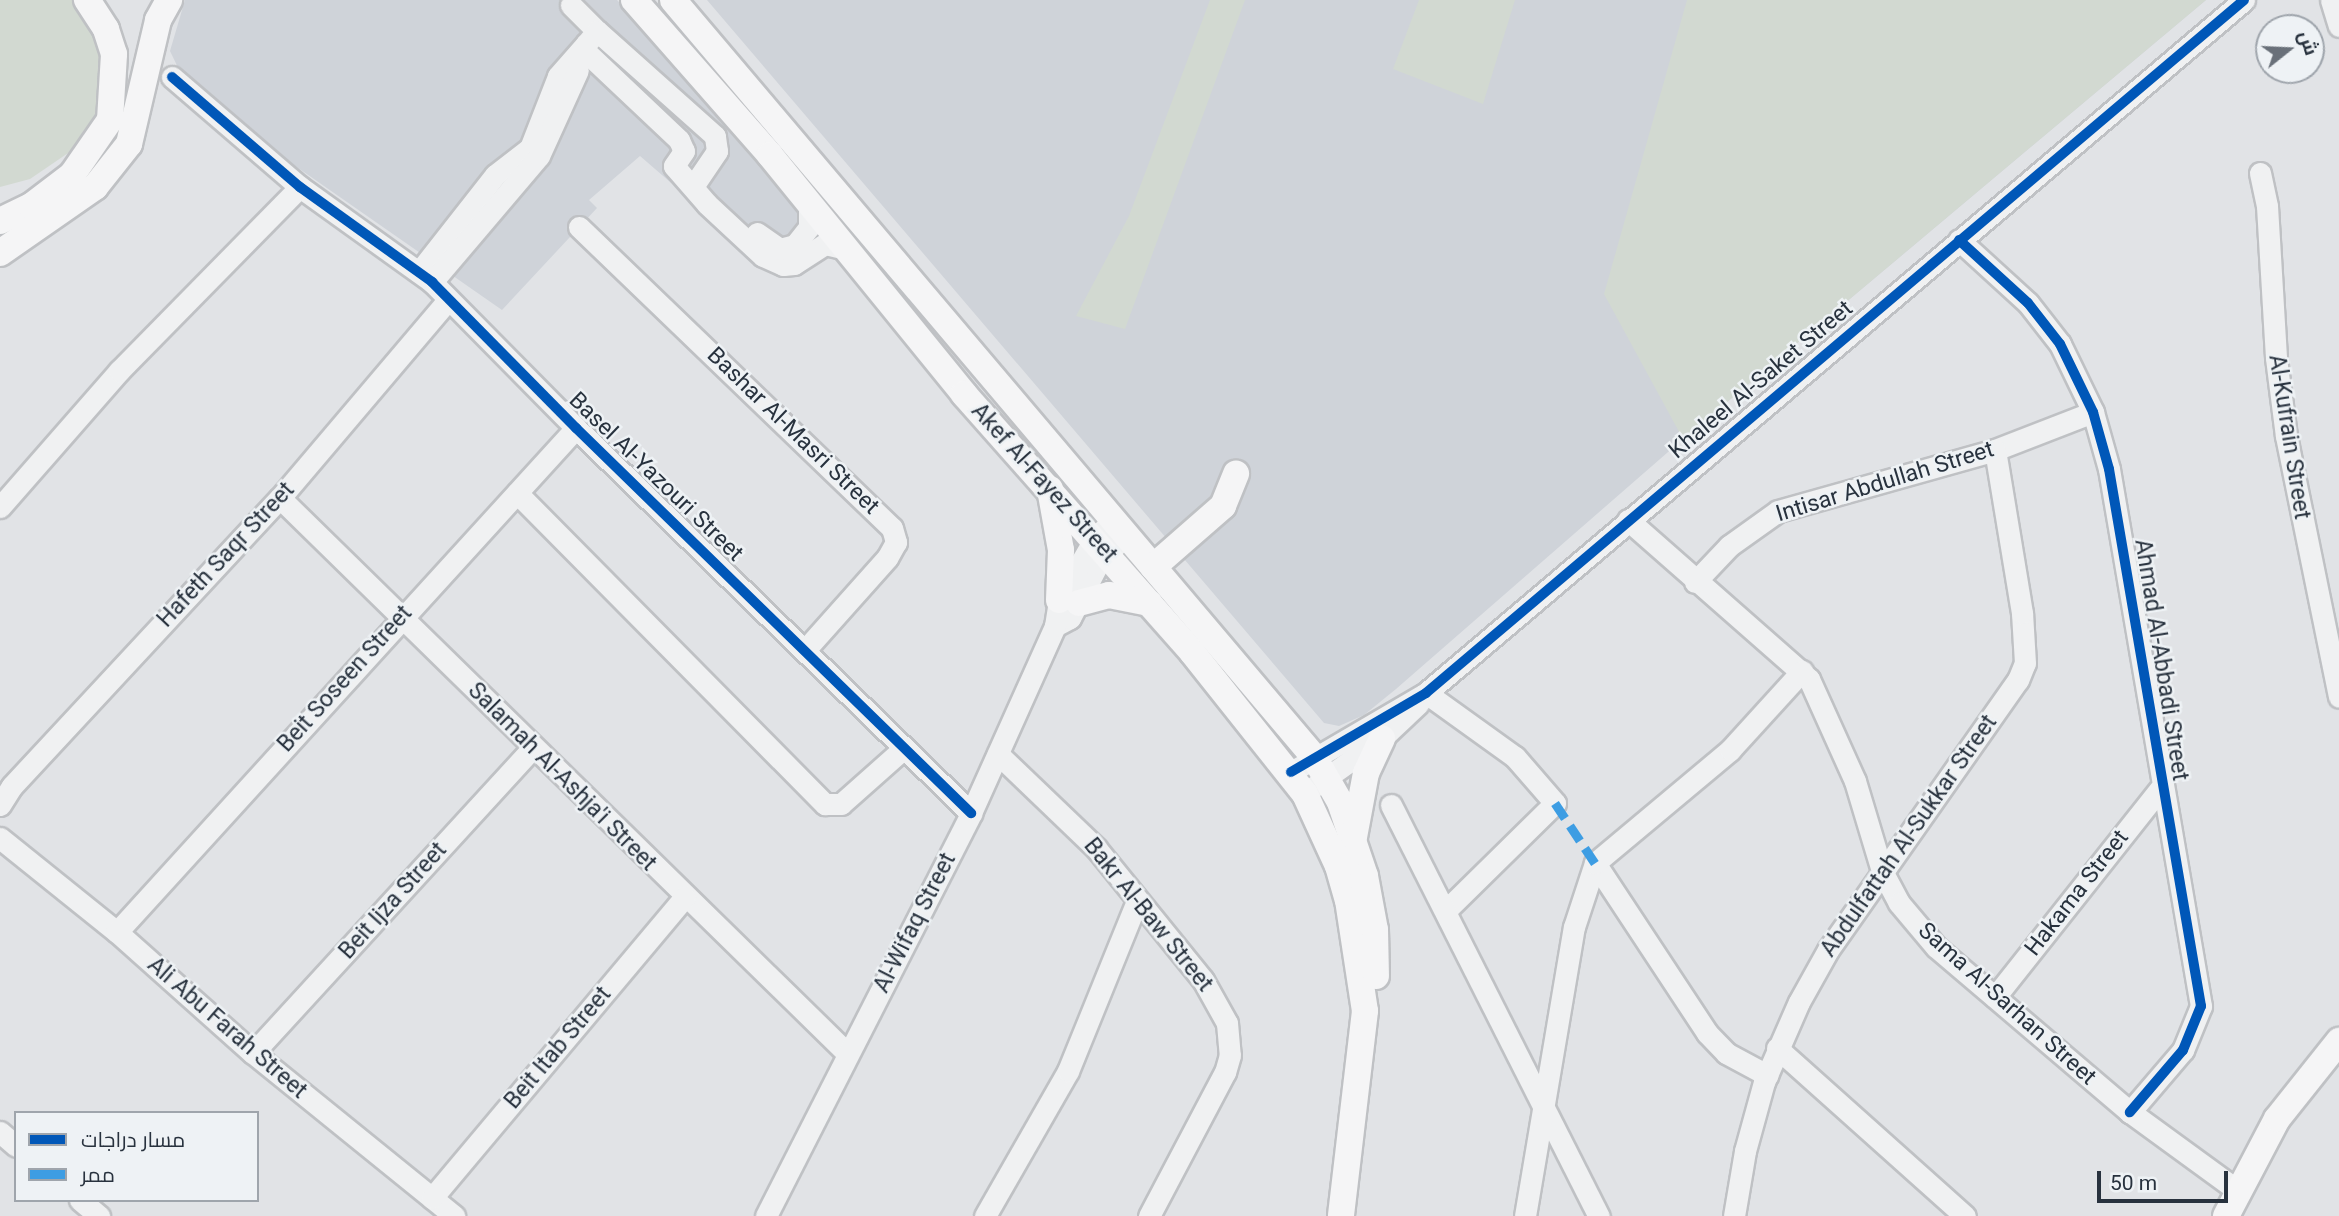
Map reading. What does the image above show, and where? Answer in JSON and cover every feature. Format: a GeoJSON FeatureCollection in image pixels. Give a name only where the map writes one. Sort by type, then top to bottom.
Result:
{"type":"FeatureCollection","features":[{"type":"Feature","properties":{"kind":"main road"},"geometry":{"type":"LineString","coordinates":[[0,221],[31,206],[72,175],[110,120],[114,54],[106,29],[87,0]]}},
{"type":"Feature","properties":{"kind":"main road"},"geometry":{"type":"LineString","coordinates":[[0,253],[95,187],[129,144],[158,20],[169,0]]}},
{"type":"Feature","properties":{"kind":"main road","name":"Akef Al-Fayez Street"},"geometry":{"type":"LineString","coordinates":[[634,0],[809,202],[964,394],[1101,545],[1298,783],[1338,866],[1348,900],[1365,1011],[1341,1216]]}},
{"type":"Feature","properties":{"kind":"main road","name":"Akef Al-Fayez Street"},"geometry":{"type":"LineString","coordinates":[[673,0],[1321,766],[1353,838],[1375,930],[1375,989],[1365,1011]]}},
{"type":"Feature","properties":{"kind":"main road"},"geometry":{"type":"LineString","coordinates":[[1153,566],[1223,506],[1236,473]]}},
{"type":"Feature","properties":{"kind":"main road"},"geometry":{"type":"LineString","coordinates":[[1050,488],[1069,601],[1109,595],[1149,603]]}},
{"type":"Feature","properties":{"kind":"main road"},"geometry":{"type":"LineString","coordinates":[[1353,838],[1366,774],[1382,738]]}},
{"type":"Feature","properties":{"kind":"main road"},"geometry":{"type":"LineString","coordinates":[[2226,1216],[2236,1191],[2277,1119],[2339,1041]]}},
{"type":"Feature","properties":{"kind":"street","name":"Khaleel Al-Saket Street"},"geometry":{"type":"LineString","coordinates":[[1298,783],[1424,694],[2244,0]]}},
{"type":"Feature","properties":{"kind":"street"},"geometry":{"type":"LineString","coordinates":[[2331,0],[2339,26]]}},
{"type":"Feature","properties":{"kind":"street"},"geometry":{"type":"LineString","coordinates":[[571,5],[590,42],[679,140],[684,151],[674,166],[694,185],[707,204],[773,262],[800,262],[825,244],[847,249]]}},
{"type":"Feature","properties":{"kind":"street"},"geometry":{"type":"LineString","coordinates":[[590,42],[715,136],[717,151],[694,185]]}},
{"type":"Feature","properties":{"kind":"street"},"geometry":{"type":"LineString","coordinates":[[426,277],[539,156],[590,42]]}},
{"type":"Feature","properties":{"kind":"street","name":"Basel Al-Yazouri Street"},"geometry":{"type":"LineString","coordinates":[[172,77],[300,187],[426,277],[576,428],[971,813]]}},
{"type":"Feature","properties":{"kind":"street","name":"Al-Kufrain Street"},"geometry":{"type":"LineString","coordinates":[[2260,173],[2267,206],[2276,358],[2286,436],[2339,697]]}},
{"type":"Feature","properties":{"kind":"street"},"geometry":{"type":"LineString","coordinates":[[694,185],[714,194],[780,249],[795,245],[806,234],[809,202]]}},
{"type":"Feature","properties":{"kind":"street"},"geometry":{"type":"LineString","coordinates":[[0,507],[128,361],[300,187]]}},
{"type":"Feature","properties":{"kind":"street","name":"Bashar Al-Masri Street"},"geometry":{"type":"LineString","coordinates":[[579,227],[891,528],[896,542],[887,558],[805,650]]}},
{"type":"Feature","properties":{"kind":"street","name":"Ahmad Al-Abbadi Street"},"geometry":{"type":"LineString","coordinates":[[1959,240],[2044,321],[2093,412],[2109,469],[2160,789],[2200,1006],[2196,1028],[2183,1050],[2130,1112]]}},
{"type":"Feature","properties":{"kind":"street","name":"Hafeth Saqr Street"},"geometry":{"type":"LineString","coordinates":[[0,805],[6,781],[280,498],[447,301]]}},
{"type":"Feature","properties":{"kind":"street","name":"Intisar Abdullah Street"},"geometry":{"type":"LineString","coordinates":[[1695,582],[1729,546],[1778,511],[1994,450],[2093,412]]}},
{"type":"Feature","properties":{"kind":"street","name":"Beit Soseen Street"},"geometry":{"type":"LineString","coordinates":[[117,932],[576,428]]}},
{"type":"Feature","properties":{"kind":"street","name":"Abdulfattah Al-Sukkar Street"},"geometry":{"type":"LineString","coordinates":[[1734,1216],[1745,1151],[1767,1075],[1777,1048],[1828,950],[2018,680],[2025,663],[2022,613],[1994,450]]}},
{"type":"Feature","properties":{"kind":"street"},"geometry":{"type":"LineString","coordinates":[[517,493],[825,804],[841,804],[904,748]]}},
{"type":"Feature","properties":{"kind":"street","name":"Salamah Al-Ashja'i Street"},"geometry":{"type":"LineString","coordinates":[[280,498],[532,748],[847,1053]]}},
{"type":"Feature","properties":{"kind":"street","name":"Sama Al-Sarhan Street"},"geometry":{"type":"LineString","coordinates":[[1628,520],[1695,582],[1802,671],[1814,688],[1854,781],[1882,871],[1899,902],[1930,940],[2130,1112],[2236,1191]]}},
{"type":"Feature","properties":{"kind":"street","name":"Al-Wifaq Street"},"geometry":{"type":"LineString","coordinates":[[766,1216],[971,813],[1055,626],[1101,545],[1120,526]]}},
{"type":"Feature","properties":{"kind":"street"},"geometry":{"type":"LineString","coordinates":[[1525,1216],[1541,1105],[1574,927],[1595,863],[1730,750],[1802,671]]}},
{"type":"Feature","properties":{"kind":"street"},"geometry":{"type":"LineString","coordinates":[[1424,694],[1514,757],[1555,803],[1445,911]]}},
{"type":"Feature","properties":{"kind":"street","name":"Khaleel Al-Saket Street"},"geometry":{"type":"LineString","coordinates":[[1321,766],[1382,738],[1415,709],[1424,694]]}},
{"type":"Feature","properties":{"kind":"street","name":"Beit Ijza Street"},"geometry":{"type":"LineString","coordinates":[[253,1053],[532,748]]}},
{"type":"Feature","properties":{"kind":"street","name":"Bakr Al-Baw Street"},"geometry":{"type":"LineString","coordinates":[[998,754],[1096,848],[1203,980],[1221,1008],[1231,1038],[1224,1072],[1149,1216]]}},
{"type":"Feature","properties":{"kind":"street","name":"Hakama Street"},"geometry":{"type":"LineString","coordinates":[[1995,997],[2160,789]]}},
{"type":"Feature","properties":{"kind":"street"},"geometry":{"type":"LineString","coordinates":[[1391,805],[1599,1216]]}},
{"type":"Feature","properties":{"kind":"street","name":"Ali Abu Farah Street"},"geometry":{"type":"LineString","coordinates":[[0,838],[117,932],[253,1053],[454,1216]]}},
{"type":"Feature","properties":{"kind":"street"},"geometry":{"type":"LineString","coordinates":[[1595,863],[1707,1033],[1726,1053],[1767,1075]]}},
{"type":"Feature","properties":{"kind":"street","name":"Beit Itab Street"},"geometry":{"type":"LineString","coordinates":[[432,1198],[685,897]]}},
{"type":"Feature","properties":{"kind":"street"},"geometry":{"type":"LineString","coordinates":[[985,1216],[1068,1071],[1137,901]]}},
{"type":"Feature","properties":{"kind":"street"},"geometry":{"type":"LineString","coordinates":[[1777,1048],[1965,1216]]}},
{"type":"Feature","properties":{"kind":"street"},"geometry":{"type":"LineString","coordinates":[[0,1132],[14,1144]]}},
{"type":"Feature","properties":{"kind":"street"},"geometry":{"type":"LineString","coordinates":[[82,1202],[99,1216]]}},
{"type":"Feature","properties":{"kind":"shaded area"},"geometry":{"type":"Polygon","coordinates":[[[0,0],[73,0],[95,32],[103,59],[102,96],[95,119],[74,149],[30,179],[0,187],[0,0]]]}},
{"type":"Feature","properties":{"kind":"shaded area"},"geometry":{"type":"Polygon","coordinates":[[[185,0],[617,0],[708,97],[817,229],[813,249],[736,239],[640,156],[589,200],[597,208],[502,310],[215,110],[184,80],[170,51],[185,0]]]}},
{"type":"Feature","properties":{"kind":"shaded area"},"geometry":{"type":"Polygon","coordinates":[[[707,0],[2206,0],[1683,439],[1396,689],[1364,715],[1339,726],[1324,723],[707,0]]]}},
{"type":"Feature","properties":{"kind":"shaded area"},"geometry":{"type":"Polygon","coordinates":[[[1210,0],[1245,0],[1125,329],[1076,316],[1129,216],[1210,0]]]}},
{"type":"Feature","properties":{"kind":"shaded area"},"geometry":{"type":"Polygon","coordinates":[[[1419,0],[1515,0],[1483,104],[1393,69],[1419,0]]]}},
{"type":"Feature","properties":{"kind":"shaded area"},"geometry":{"type":"Polygon","coordinates":[[[1687,0],[2206,0],[1683,439],[1604,294],[1687,0]]]}},
{"type":"Feature","properties":{"kind":"marked path"},"geometry":{"type":"LineString","coordinates":[[1555,803],[1595,863]]}},
{"type":"Feature","properties":{"kind":"cycle path"},"geometry":{"type":"LineString","coordinates":[[1291,772],[1426,693],[2244,0]]}},
{"type":"Feature","properties":{"kind":"cycle path"},"geometry":{"type":"LineString","coordinates":[[172,77],[300,187],[432,282],[576,428],[971,813]]}},
{"type":"Feature","properties":{"kind":"cycle path"},"geometry":{"type":"LineString","coordinates":[[1959,240],[2028,303],[2060,344],[2093,412],[2109,469],[2201,1006],[2183,1050],[2130,1112]]}}]}
